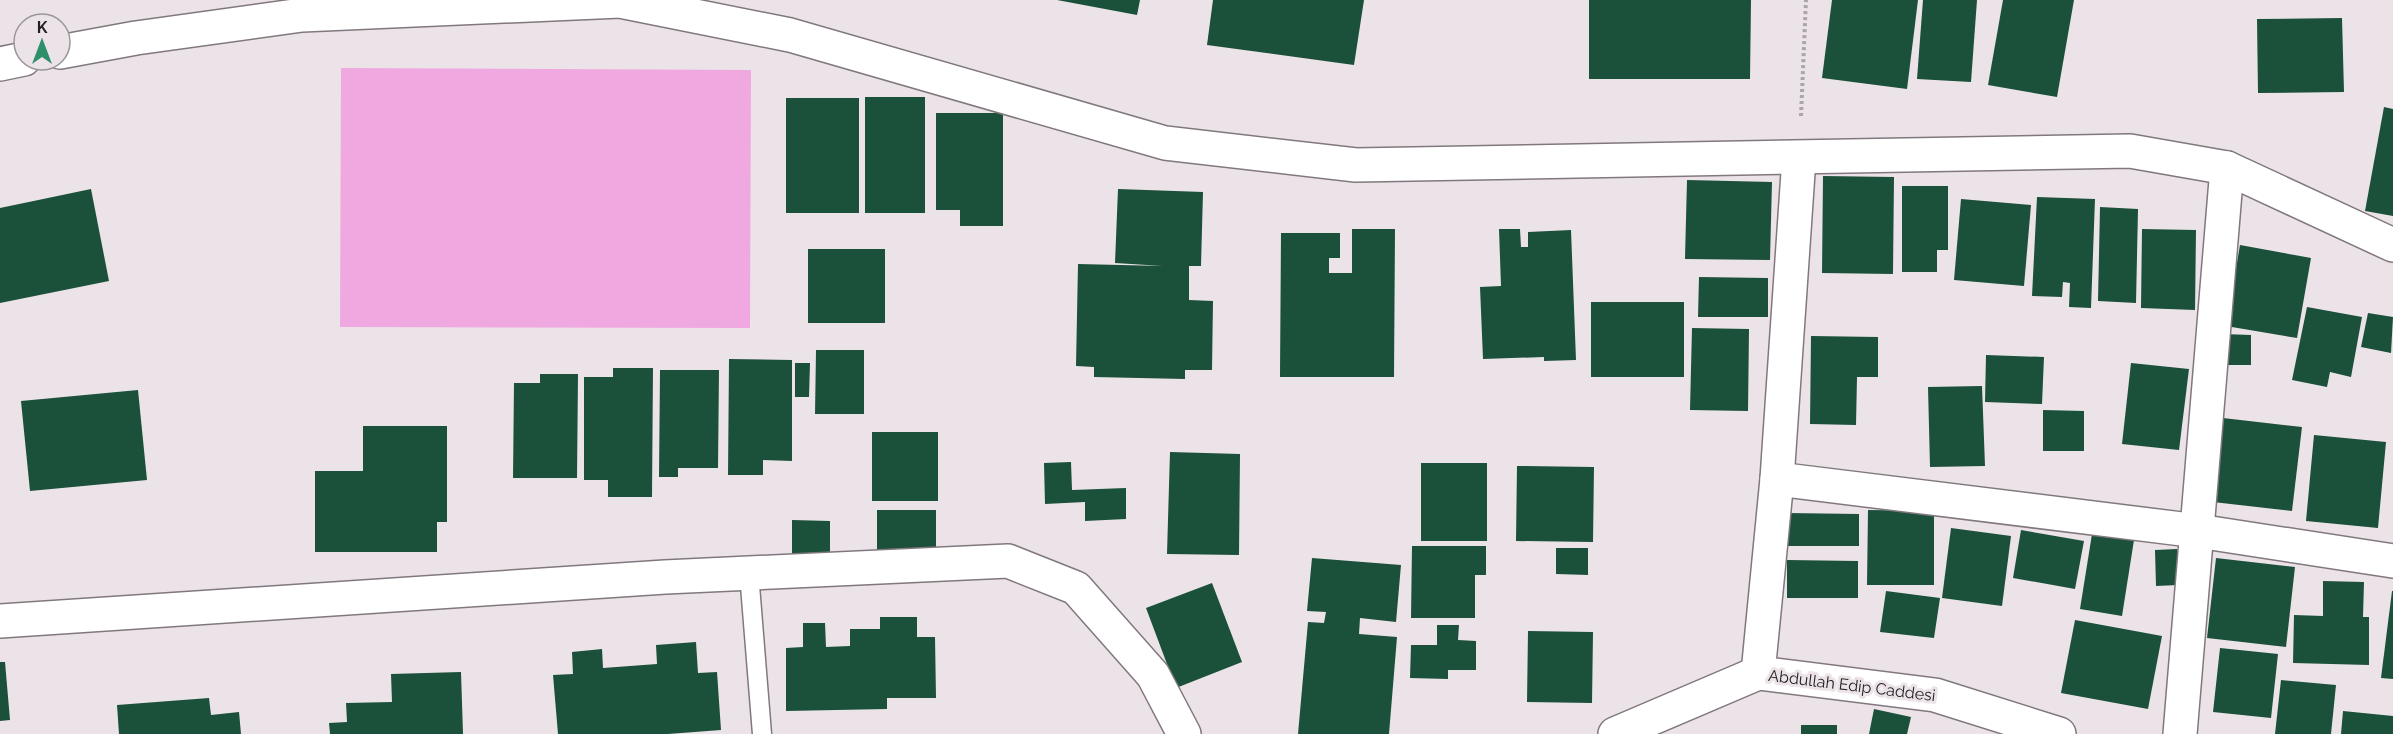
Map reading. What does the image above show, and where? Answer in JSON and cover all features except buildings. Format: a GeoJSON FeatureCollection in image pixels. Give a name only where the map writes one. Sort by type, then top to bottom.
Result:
{"type":"FeatureCollection","features":[{"type":"Feature","properties":{"kind":"street"},"geometry":{"type":"LineString","coordinates":[[72,50],[136,38],[302,15],[620,1],[790,35],[1165,143],[1356,165],[2130,151],[2227,168],[2393,245]]}},
{"type":"Feature","properties":{"kind":"street"},"geometry":{"type":"LineString","coordinates":[[1758,673],[1777,479],[1799,158]]}},
{"type":"Feature","properties":{"kind":"street"},"geometry":{"type":"LineString","coordinates":[[2180,734],[2227,168]]}},
{"type":"Feature","properties":{"kind":"street"},"geometry":{"type":"LineString","coordinates":[[1777,479],[2198,531],[2393,561]]}},
{"type":"Feature","properties":{"kind":"street"},"geometry":{"type":"LineString","coordinates":[[0,621],[581,582],[1008,561],[1076,588],[1153,675],[1184,734]]}},
{"type":"Feature","properties":{"kind":"street","name":"Abdullah Edip Caddesi"},"geometry":{"type":"LineString","coordinates":[[1616,734],[1758,673],[1935,695],[2059,734]]}},
{"type":"Feature","properties":{"kind":"lane"},"geometry":{"type":"LineString","coordinates":[[749,573],[762,734]]}},
{"type":"Feature","properties":{"kind":"path"},"geometry":{"type":"LineString","coordinates":[[1799,158],[1806,0]]}},
{"type":"Feature","properties":{"kind":"shaded area"},"geometry":{"type":"Polygon","coordinates":[[[341,68],[751,70],[750,328],[340,327],[341,68]]]}}]}
